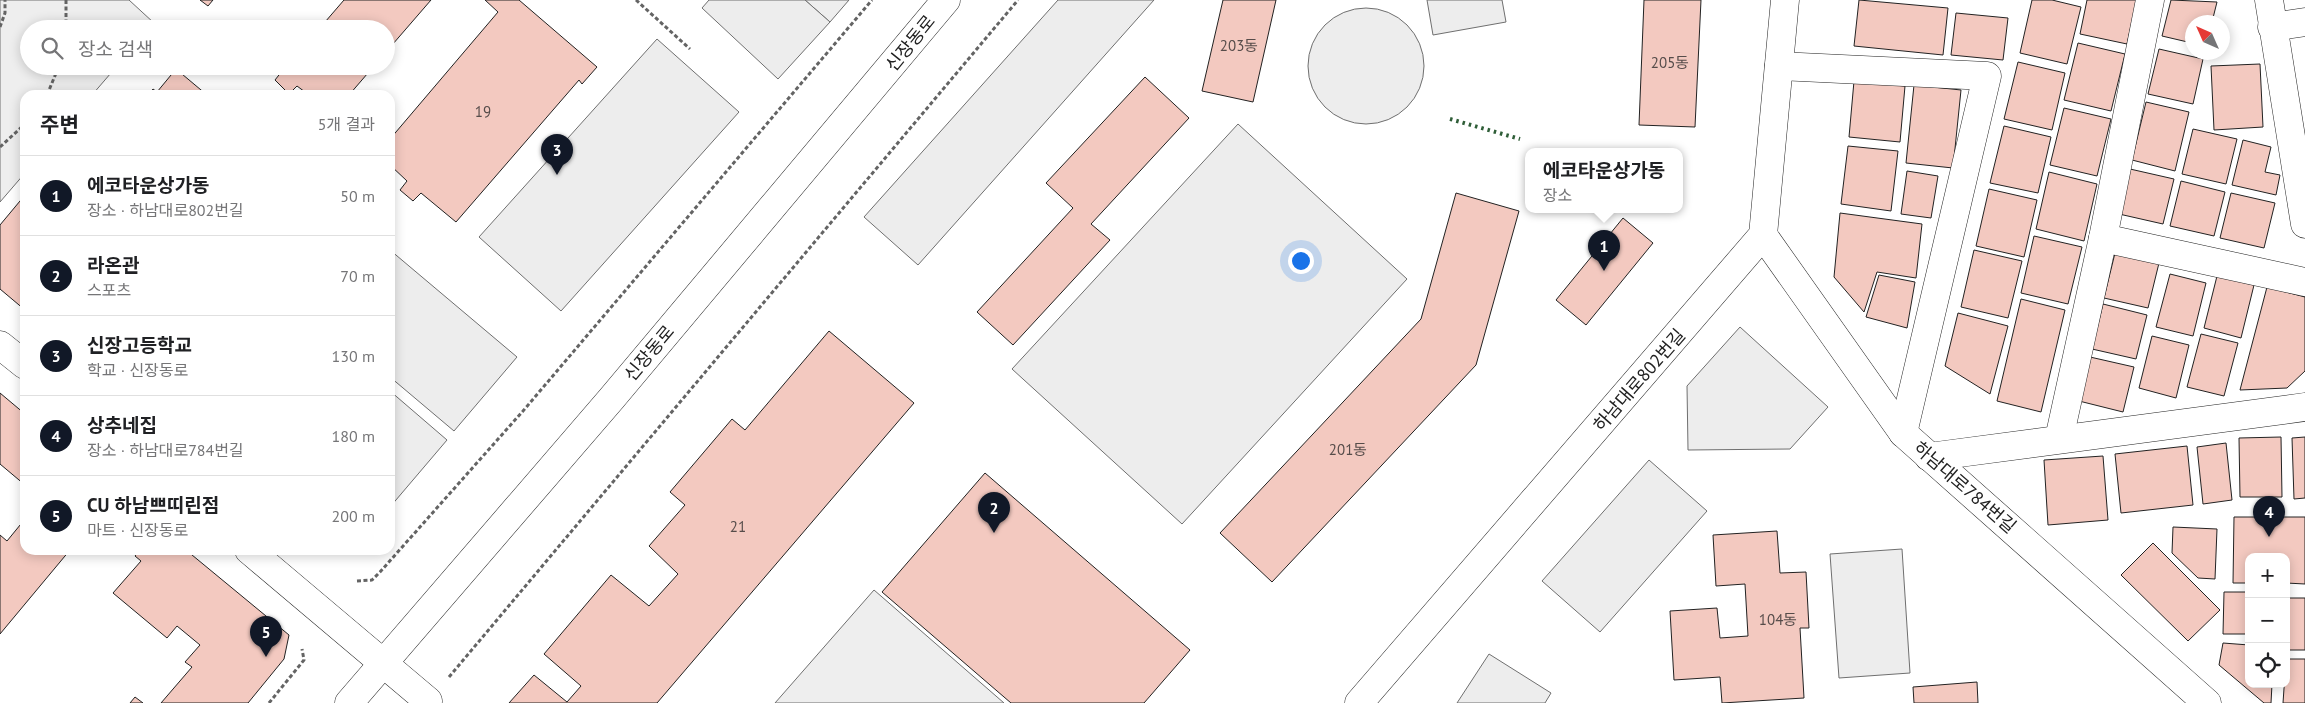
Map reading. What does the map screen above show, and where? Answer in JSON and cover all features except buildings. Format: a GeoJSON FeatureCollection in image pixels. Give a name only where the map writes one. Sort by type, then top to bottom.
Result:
{"type":"FeatureCollection","features":[{"type":"Feature","properties":{"kind":"street","name":"신장동로"},"geometry":{"type":"LineString","coordinates":[[349,703],[606,405],[946,0]]}},
{"type":"Feature","properties":{"kind":"street"},"geometry":{"type":"LineString","coordinates":[[1763,235],[1785,0]]}},
{"type":"Feature","properties":{"kind":"street"},"geometry":{"type":"LineString","coordinates":[[2059,439],[2103,238],[2150,0]]}},
{"type":"Feature","properties":{"kind":"street"},"geometry":{"type":"LineString","coordinates":[[2269,0],[2305,224]]}},
{"type":"Feature","properties":{"kind":"street"},"geometry":{"type":"LineString","coordinates":[[2272,27],[2305,22]]}},
{"type":"Feature","properties":{"kind":"street"},"geometry":{"type":"LineString","coordinates":[[1779,66],[1987,76],[1903,433]]}},
{"type":"Feature","properties":{"kind":"street","name":"하남대로784번길"},"geometry":{"type":"LineString","coordinates":[[1763,235],[1903,433],[2208,703]]}},
{"type":"Feature","properties":{"kind":"street","name":"하남대로802번길"},"geometry":{"type":"LineString","coordinates":[[1359,703],[1763,235]]}},
{"type":"Feature","properties":{"kind":"street"},"geometry":{"type":"LineString","coordinates":[[2103,238],[2305,282]]}},
{"type":"Feature","properties":{"kind":"street"},"geometry":{"type":"LineString","coordinates":[[0,345],[20,362]]}},
{"type":"Feature","properties":{"kind":"street"},"geometry":{"type":"LineString","coordinates":[[1929,457],[2305,407]]}},
{"type":"Feature","properties":{"kind":"street"},"geometry":{"type":"LineString","coordinates":[[255,555],[428,701]]}},
{"type":"Feature","properties":{"kind":"path"},"geometry":{"type":"LineString","coordinates":[[0,27],[5,13],[6,0]]}},
{"type":"Feature","properties":{"kind":"path"},"geometry":{"type":"LineString","coordinates":[[66,0],[66,20]]}},
{"type":"Feature","properties":{"kind":"path"},"geometry":{"type":"LineString","coordinates":[[636,0],[690,49]]}},
{"type":"Feature","properties":{"kind":"path"},"geometry":{"type":"LineString","coordinates":[[357,581],[372,580],[380,572],[523,411],[872,0]]}},
{"type":"Feature","properties":{"kind":"path"},"geometry":{"type":"LineString","coordinates":[[428,701],[473,650],[1018,0]]}},
{"type":"Feature","properties":{"kind":"path"},"geometry":{"type":"LineString","coordinates":[[49,90],[55,75]]}},
{"type":"Feature","properties":{"kind":"path"},"geometry":{"type":"LineString","coordinates":[[0,147],[20,129]]}},
{"type":"Feature","properties":{"kind":"path"},"geometry":{"type":"LineString","coordinates":[[269,703],[304,660],[302,648]]}},
{"type":"Feature","properties":{"kind":"shaded area"},"geometry":{"type":"Polygon","coordinates":[[[0,0],[129,0],[151,20],[20,20],[20,75],[109,75],[96,90],[20,90],[20,179],[0,202],[0,0]]]}},
{"type":"Feature","properties":{"kind":"shaded area"},"geometry":{"type":"Polygon","coordinates":[[[709,0],[805,0],[830,22],[778,79],[702,8],[709,0]]]}},
{"type":"Feature","properties":{"kind":"shaded area"},"geometry":{"type":"Polygon","coordinates":[[[805,0],[849,0],[830,22],[805,0]]]}},
{"type":"Feature","properties":{"kind":"shaded area"},"geometry":{"type":"Polygon","coordinates":[[[1058,0],[1154,0],[918,265],[864,217],[1058,0]]]}},
{"type":"Feature","properties":{"kind":"shaded area"},"geometry":{"type":"Polygon","coordinates":[[[1427,0],[1502,0],[1506,22],[1433,35],[1427,0]]]}},
{"type":"Feature","properties":{"kind":"shaded area"},"geometry":{"type":"Polygon","coordinates":[[[1366,8],[1388,12],[1407,25],[1420,44],[1424,66],[1420,88],[1407,107],[1388,120],[1366,124],[1344,120],[1325,107],[1312,88],[1308,66],[1312,44],[1325,25],[1344,12],[1366,8]]]}},
{"type":"Feature","properties":{"kind":"shaded area"},"geometry":{"type":"Polygon","coordinates":[[[657,39],[739,112],[561,311],[479,237],[657,39]]]}},
{"type":"Feature","properties":{"kind":"shaded area"},"geometry":{"type":"Polygon","coordinates":[[[1238,124],[1407,279],[1182,524],[1012,369],[1238,124]]]}},
{"type":"Feature","properties":{"kind":"shaded area"},"geometry":{"type":"Polygon","coordinates":[[[395,254],[517,357],[454,431],[395,381],[395,254]]]}},
{"type":"Feature","properties":{"kind":"shaded area"},"geometry":{"type":"Polygon","coordinates":[[[1740,327],[1828,407],[1790,449],[1688,450],[1687,386],[1740,327]]]}},
{"type":"Feature","properties":{"kind":"shaded area"},"geometry":{"type":"Polygon","coordinates":[[[395,395],[447,440],[395,501],[395,395]]]}},
{"type":"Feature","properties":{"kind":"shaded area"},"geometry":{"type":"Polygon","coordinates":[[[1649,460],[1707,511],[1600,632],[1542,581],[1649,460]]]}},
{"type":"Feature","properties":{"kind":"shaded area"},"geometry":{"type":"Polygon","coordinates":[[[1902,549],[1910,673],[1839,678],[1830,554],[1902,549]]]}},
{"type":"Feature","properties":{"kind":"shaded area"},"geometry":{"type":"Polygon","coordinates":[[[874,590],[1004,703],[775,703],[874,590]]]}},
{"type":"Feature","properties":{"kind":"shaded area"},"geometry":{"type":"Polygon","coordinates":[[[1489,654],[1551,693],[1545,703],[1457,703],[1489,654]]]}},
{"type":"Feature","properties":{"kind":"hedge"},"geometry":{"type":"LineString","coordinates":[[1450,119],[1520,139]]}},
{"type":"Feature","properties":{"kind":"place","name":"신장고등학교"},"geometry":{"type":"Point","coordinates":[557,175]}},
{"type":"Feature","properties":{"kind":"place","name":"에코타운상가동"},"geometry":{"type":"Point","coordinates":[1604,271]}},
{"type":"Feature","properties":{"kind":"place","name":"라온관"},"geometry":{"type":"Point","coordinates":[994,533]}},
{"type":"Feature","properties":{"kind":"place","name":"상추네집"},"geometry":{"type":"Point","coordinates":[2269,537]}},
{"type":"Feature","properties":{"kind":"place","name":"CU 하남쁘띠린점"},"geometry":{"type":"Point","coordinates":[266,657]}}]}
